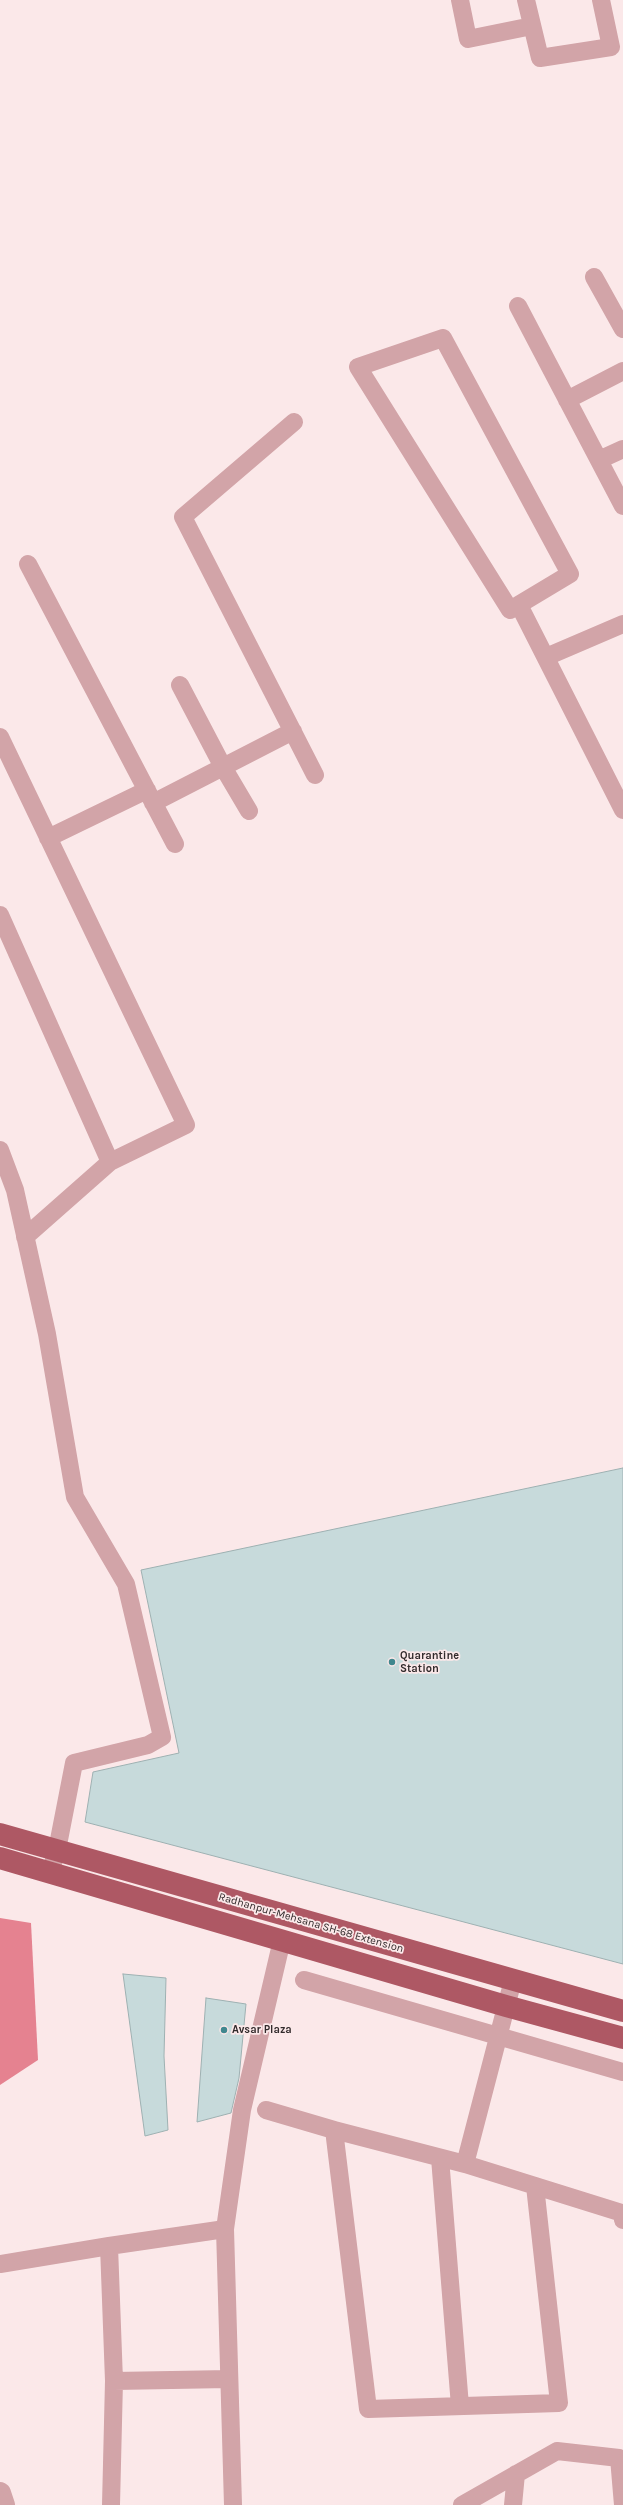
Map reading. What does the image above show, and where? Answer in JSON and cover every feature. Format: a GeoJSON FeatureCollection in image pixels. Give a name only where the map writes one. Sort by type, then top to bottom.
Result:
{"type":"FeatureCollection","features":[{"type":"Feature","properties":{"kind":"highway","name":"Radhanpur-Mehsana SH-68 Extension"},"geometry":{"type":"LineString","coordinates":[[0,1834],[623,2011]]}},
{"type":"Feature","properties":{"kind":"highway"},"geometry":{"type":"LineString","coordinates":[[0,1858],[506,2006],[623,2038]]}},
{"type":"Feature","properties":{"kind":"street"},"geometry":{"type":"LineString","coordinates":[[460,0],[468,39],[532,26]]}},
{"type":"Feature","properties":{"kind":"street"},"geometry":{"type":"LineString","coordinates":[[526,0],[540,58],[617,51],[600,0]]}},
{"type":"Feature","properties":{"kind":"street"},"geometry":{"type":"LineString","coordinates":[[594,277],[623,329]]}},
{"type":"Feature","properties":{"kind":"street"},"geometry":{"type":"LineString","coordinates":[[518,306],[623,506]]}},
{"type":"Feature","properties":{"kind":"street"},"geometry":{"type":"LineString","coordinates":[[443,338],[570,574],[519,605],[510,610],[358,367],[443,338]]}},
{"type":"Feature","properties":{"kind":"street"},"geometry":{"type":"LineString","coordinates":[[568,400],[623,371]]}},
{"type":"Feature","properties":{"kind":"street"},"geometry":{"type":"LineString","coordinates":[[294,422],[183,517],[315,775]]}},
{"type":"Feature","properties":{"kind":"street"},"geometry":{"type":"LineString","coordinates":[[599,460],[623,449]]}},
{"type":"Feature","properties":{"kind":"street"},"geometry":{"type":"LineString","coordinates":[[28,564],[175,844]]}},
{"type":"Feature","properties":{"kind":"street"},"geometry":{"type":"LineString","coordinates":[[519,605],[623,810]]}},
{"type":"Feature","properties":{"kind":"street"},"geometry":{"type":"LineString","coordinates":[[546,657],[623,624]]}},
{"type":"Feature","properties":{"kind":"street"},"geometry":{"type":"LineString","coordinates":[[180,685],[223,767],[249,811]]}},
{"type":"Feature","properties":{"kind":"street"},"geometry":{"type":"LineString","coordinates":[[48,838],[223,767],[293,731]]}},
{"type":"Feature","properties":{"kind":"street"},"geometry":{"type":"LineString","coordinates":[[0,737],[186,1125],[110,1162],[25,1237]]}},
{"type":"Feature","properties":{"kind":"street"},"geometry":{"type":"LineString","coordinates":[[0,915],[110,1162]]}},
{"type":"Feature","properties":{"kind":"street"},"geometry":{"type":"LineString","coordinates":[[0,1150],[15,1190],[47,1334],[75,1497],[126,1584],[162,1737],[148,1745],[74,1763],[57,1850],[50,1873]]}},
{"type":"Feature","properties":{"kind":"street"},"geometry":{"type":"LineString","coordinates":[[233,2505],[225,2229],[242,2110],[282,1940]]}},
{"type":"Feature","properties":{"kind":"street"},"geometry":{"type":"LineString","coordinates":[[304,1980],[623,2072]]}},
{"type":"Feature","properties":{"kind":"street"},"geometry":{"type":"LineString","coordinates":[[465,2164],[513,1980]]}},
{"type":"Feature","properties":{"kind":"street"},"geometry":{"type":"LineString","coordinates":[[266,2110],[334,2130],[465,2164],[622,2213],[623,2220]]}},
{"type":"Feature","properties":{"kind":"street"},"geometry":{"type":"LineString","coordinates":[[334,2130],[368,2409],[559,2403],[535,2186]]}},
{"type":"Feature","properties":{"kind":"street"},"geometry":{"type":"LineString","coordinates":[[440,2158],[460,2406]]}},
{"type":"Feature","properties":{"kind":"street"},"geometry":{"type":"LineString","coordinates":[[0,2264],[225,2229]]}},
{"type":"Feature","properties":{"kind":"street"},"geometry":{"type":"LineString","coordinates":[[109,2246],[114,2380],[111,2505]]}},
{"type":"Feature","properties":{"kind":"street"},"geometry":{"type":"LineString","coordinates":[[114,2380],[230,2379]]}},
{"type":"Feature","properties":{"kind":"street"},"geometry":{"type":"LineString","coordinates":[[462,2505],[557,2451],[619,2458],[623,2505]]}},
{"type":"Feature","properties":{"kind":"street"},"geometry":{"type":"LineString","coordinates":[[514,2505],[516,2474]]}},
{"type":"Feature","properties":{"kind":"street"},"geometry":{"type":"LineString","coordinates":[[0,2493],[4,2505]]}},
{"type":"Feature","properties":{"kind":"shaded area"},"geometry":{"type":"Polygon","coordinates":[[[0,1918],[31,1923],[38,2060],[0,2085],[0,1918]]]}},
{"type":"Feature","properties":{"kind":"building","name":"Quarantine Station"},"geometry":{"type":"Polygon","coordinates":[[[623,1468],[623,1964],[85,1822],[93,1772],[179,1753],[141,1570],[623,1468]]]}},
{"type":"Feature","properties":{"kind":"building"},"geometry":{"type":"Polygon","coordinates":[[[123,1974],[166,1978],[164,2056],[168,2130],[145,2136],[123,1974]]]}},
{"type":"Feature","properties":{"kind":"building"},"geometry":{"type":"Polygon","coordinates":[[[206,1998],[246,2004],[239,2078],[231,2113],[197,2122],[206,1998]]]}},
{"type":"Feature","properties":{"kind":"place","name":"Quarantine Station"},"geometry":{"type":"Point","coordinates":[392,1662]}},
{"type":"Feature","properties":{"kind":"place","name":"Avsar Plaza"},"geometry":{"type":"Point","coordinates":[224,2030]}}]}
